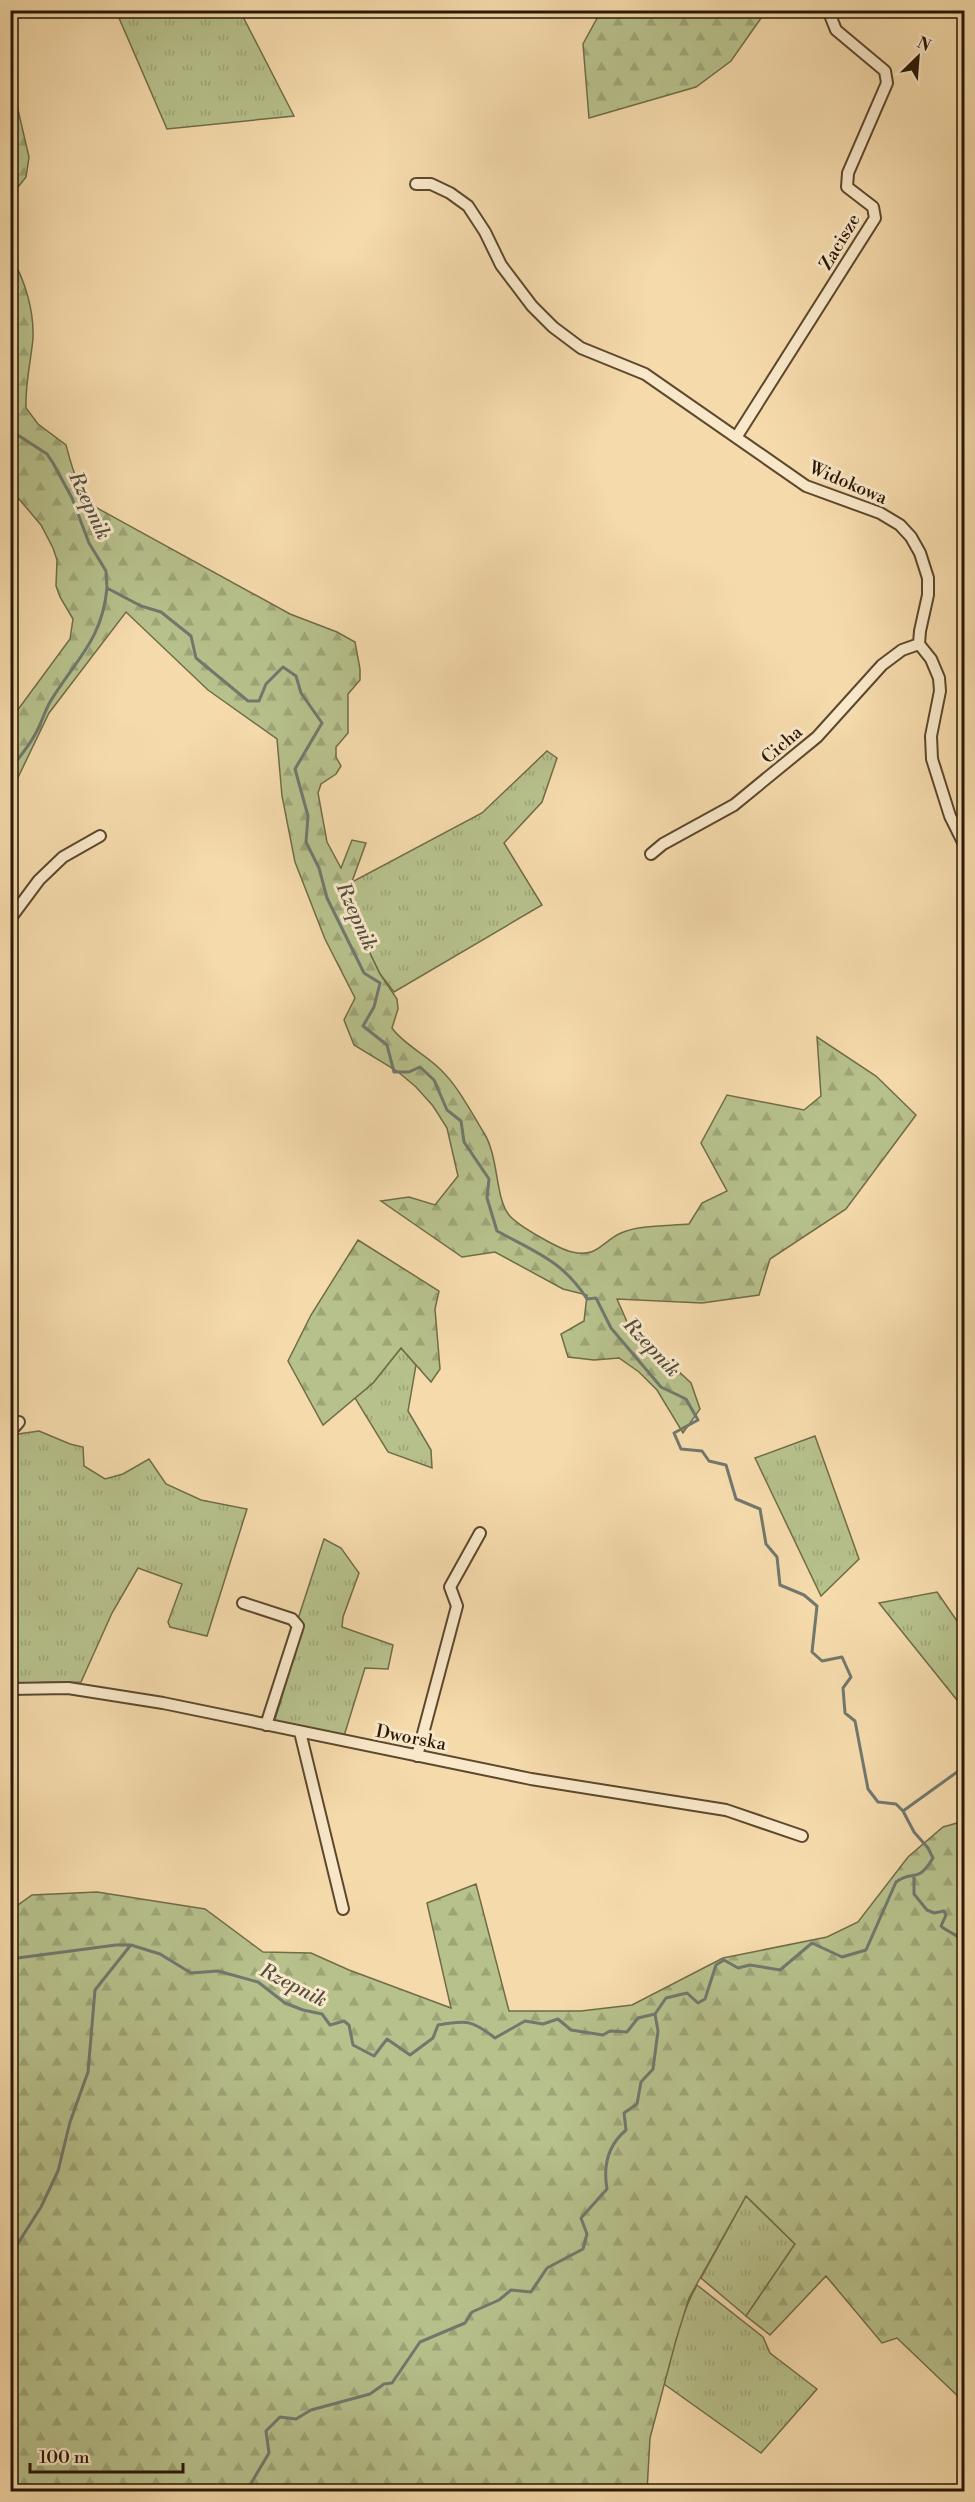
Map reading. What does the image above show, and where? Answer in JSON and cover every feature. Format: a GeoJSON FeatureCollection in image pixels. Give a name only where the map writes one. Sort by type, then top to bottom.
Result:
{"type":"FeatureCollection","features":[{"type":"Feature","properties":{"kind":"street","name":"Zacisze"},"geometry":{"type":"LineString","coordinates":[[737,436],[874,218],[873,207],[847,187],[848,172],[887,84],[885,71],[836,30],[828,10]]}},
{"type":"Feature","properties":{"kind":"street","name":"Widokowa"},"geometry":{"type":"LineString","coordinates":[[416,184],[431,184],[450,193],[468,206],[510,276],[532,306],[553,327],[581,348],[645,374],[806,486],[880,513],[900,525],[911,537],[920,553],[928,578],[928,595],[920,631],[920,644]]}},
{"type":"Feature","properties":{"kind":"street"},"geometry":{"type":"LineString","coordinates":[[920,644],[931,659],[939,678],[940,691],[931,736],[932,759],[950,816],[964,844]]}},
{"type":"Feature","properties":{"kind":"street","name":"Cicha"},"geometry":{"type":"LineString","coordinates":[[651,854],[663,844],[734,805],[817,737],[882,665],[902,650],[920,644]]}},
{"type":"Feature","properties":{"kind":"street"},"geometry":{"type":"LineString","coordinates":[[10,919],[39,880],[63,857],[100,836]]}},
{"type":"Feature","properties":{"kind":"street"},"geometry":{"type":"LineString","coordinates":[[10,1432],[19,1422]]}},
{"type":"Feature","properties":{"kind":"street"},"geometry":{"type":"LineString","coordinates":[[417,1756],[457,1606],[450,1587],[480,1533]]}},
{"type":"Feature","properties":{"kind":"street"},"geometry":{"type":"LineString","coordinates":[[243,1603],[292,1619],[297,1626],[266,1725]]}},
{"type":"Feature","properties":{"kind":"street","name":"Dworska"},"geometry":{"type":"LineString","coordinates":[[10,1689],[68,1688],[163,1703],[531,1779],[726,1810],[802,1836]]}},
{"type":"Feature","properties":{"kind":"street"},"geometry":{"type":"LineString","coordinates":[[300,1732],[343,1909]]}},
{"type":"Feature","properties":{"kind":"green space"},"geometry":{"type":"Polygon","coordinates":[[[116,11],[240,11],[294,116],[167,129],[116,11]]]}},
{"type":"Feature","properties":{"kind":"green space"},"geometry":{"type":"Polygon","coordinates":[[[601,11],[766,11],[731,61],[696,87],[589,118],[583,44],[601,11]]]}},
{"type":"Feature","properties":{"kind":"green space"},"geometry":{"type":"Polygon","coordinates":[[[11,56],[15,97],[29,157],[26,177],[14,192],[11,207],[11,56]]]}},
{"type":"Feature","properties":{"kind":"green space"},"geometry":{"type":"Polygon","coordinates":[[[11,257],[24,285],[32,317],[33,338],[26,408],[38,424],[66,445],[77,479],[97,508],[290,614],[337,632],[355,642],[360,680],[348,694],[348,733],[336,747],[336,757],[341,766],[336,774],[321,784],[318,793],[327,842],[341,868],[352,840],[366,843],[350,887],[366,945],[380,974],[397,999],[398,1009],[392,1028],[402,1039],[440,1069],[464,1099],[489,1143],[501,1198],[514,1220],[549,1242],[566,1250],[581,1253],[594,1251],[628,1230],[689,1224],[702,1203],[727,1191],[701,1143],[727,1095],[804,1110],[821,1096],[817,1037],[876,1076],[916,1115],[846,1209],[770,1259],[759,1295],[702,1303],[617,1299],[628,1324],[691,1383],[700,1409],[683,1433],[657,1390],[639,1372],[619,1358],[594,1360],[568,1357],[561,1334],[584,1321],[587,1295],[563,1289],[495,1252],[462,1257],[381,1201],[409,1197],[435,1205],[458,1176],[447,1128],[433,1106],[397,1071],[354,1045],[344,1020],[355,998],[325,939],[295,862],[282,796],[277,739],[208,690],[126,612],[49,713],[11,792],[11,719],[70,639],[73,619],[56,586],[57,560],[41,525],[19,499],[11,505],[11,257]]]}},
{"type":"Feature","properties":{"kind":"green space"},"geometry":{"type":"Polygon","coordinates":[[[547,751],[557,758],[542,802],[504,843],[542,905],[394,992],[380,974],[366,945],[350,887],[352,882],[482,813],[547,751]]]}},
{"type":"Feature","properties":{"kind":"green space"},"geometry":{"type":"Polygon","coordinates":[[[358,1240],[439,1291],[435,1309],[440,1369],[431,1382],[401,1348],[373,1383],[323,1425],[288,1361],[311,1315],[358,1240]]]}},
{"type":"Feature","properties":{"kind":"green space"},"geometry":{"type":"Polygon","coordinates":[[[401,1348],[416,1365],[408,1411],[431,1450],[432,1468],[388,1452],[355,1398],[373,1383],[401,1348]]]}},
{"type":"Feature","properties":{"kind":"green space"},"geometry":{"type":"Polygon","coordinates":[[[39,1431],[83,1447],[84,1466],[105,1479],[123,1474],[149,1459],[166,1484],[201,1500],[247,1509],[207,1636],[170,1627],[168,1622],[182,1584],[138,1568],[112,1613],[81,1682],[11,1683],[11,1438],[18,1434],[39,1431]]]}},
{"type":"Feature","properties":{"kind":"green space"},"geometry":{"type":"Polygon","coordinates":[[[815,1436],[859,1559],[821,1596],[755,1458],[815,1436]]]}},
{"type":"Feature","properties":{"kind":"green space"},"geometry":{"type":"Polygon","coordinates":[[[324,1539],[341,1548],[359,1573],[343,1617],[342,1627],[393,1645],[388,1669],[365,1668],[344,1736],[274,1723],[303,1627],[298,1619],[324,1539]]]}},
{"type":"Feature","properties":{"kind":"green space"},"geometry":{"type":"Polygon","coordinates":[[[937,1592],[964,1631],[964,1704],[961,1705],[879,1603],[937,1592]]]}},
{"type":"Feature","properties":{"kind":"green space"},"geometry":{"type":"Polygon","coordinates":[[[964,1821],[964,2402],[897,2338],[882,2343],[826,2276],[770,2335],[746,2316],[795,2244],[746,2196],[689,2298],[650,2438],[647,2491],[11,2491],[11,1910],[32,1895],[97,1892],[205,1909],[263,1952],[311,1953],[349,1970],[451,2008],[427,1903],[476,1884],[509,2011],[581,2011],[632,2005],[723,1958],[827,1937],[858,1922],[908,1857],[943,1827],[964,1821]]]}},
{"type":"Feature","properties":{"kind":"green space"},"geometry":{"type":"Polygon","coordinates":[[[746,2196],[795,2244],[746,2316],[701,2278],[746,2196]]]}},
{"type":"Feature","properties":{"kind":"green space"},"geometry":{"type":"Polygon","coordinates":[[[697,2285],[763,2337],[770,2353],[817,2389],[761,2453],[664,2384],[681,2321],[697,2285]]]}},
{"type":"Feature","properties":{"kind":"waterway","name":"Rzepnik"},"geometry":{"type":"LineString","coordinates":[[10,426],[13,432],[47,454],[53,463],[72,498],[89,543],[106,571],[107,588],[141,606],[161,612],[191,636],[196,658],[248,701],[259,701],[266,684],[283,667],[296,676],[301,693],[322,723],[295,769],[308,816],[306,842],[319,868],[327,898],[364,973],[380,983],[374,1007],[363,1026],[387,1045],[394,1072],[409,1072],[420,1067],[434,1080],[447,1110],[461,1121],[464,1142],[489,1179],[487,1198],[497,1231],[558,1266],[578,1286],[587,1299],[596,1298],[611,1328],[661,1387],[686,1399],[698,1420],[674,1433],[681,1449],[702,1451],[709,1461],[726,1465],[736,1499],[760,1509],[766,1544],[777,1557],[780,1585],[804,1595],[817,1606],[812,1652],[822,1661],[842,1657],[851,1677],[843,1688],[845,1713],[855,1721],[868,1789],[878,1802],[896,1804],[903,1811],[914,1832],[928,1848],[933,1858],[919,1874],[902,1878],[896,1882],[866,1950],[842,1957],[812,1943],[780,1970],[750,1965],[738,1968],[724,1960],[716,1965],[705,1999],[698,2003],[687,1993],[666,1998],[655,2014],[638,2018],[627,2032],[610,2031],[603,2035],[571,2030],[558,2019],[543,2024],[525,2021],[495,2038],[475,2025],[456,2022],[438,2025],[433,2038],[410,2055],[387,2039],[374,2056],[353,2045],[349,2025],[344,2021],[330,2025],[322,2014],[285,2003],[258,1982],[218,1971],[191,1973],[160,1954],[131,1945],[10,1959]]}},
{"type":"Feature","properties":{"kind":"waterway"},"geometry":{"type":"LineString","coordinates":[[10,769],[31,741],[50,702],[93,636],[100,622],[107,588]]}},
{"type":"Feature","properties":{"kind":"waterway"},"geometry":{"type":"LineString","coordinates":[[903,1811],[964,1767]]}},
{"type":"Feature","properties":{"kind":"waterway"},"geometry":{"type":"LineString","coordinates":[[914,1877],[914,1894],[927,1910],[934,1913],[944,1911],[946,1915],[941,1926],[959,1938],[964,1937]]}},
{"type":"Feature","properties":{"kind":"waterway"},"geometry":{"type":"LineString","coordinates":[[10,2256],[41,2207],[58,2171],[70,2122],[88,2072],[95,1990],[130,1946]]}},
{"type":"Feature","properties":{"kind":"waterway"},"geometry":{"type":"LineString","coordinates":[[225,2492],[226,2489],[250,2485],[269,2453],[266,2431],[280,2417],[296,2419],[311,2410],[370,2394],[384,2384],[392,2383],[420,2342],[465,2323],[472,2312],[499,2300],[511,2290],[531,2292],[547,2268],[583,2249],[587,2234],[581,2218],[607,2189],[606,2164],[614,2143],[626,2130],[624,2113],[637,2104],[641,2082],[653,2069],[658,2031],[655,2014]]}}]}
